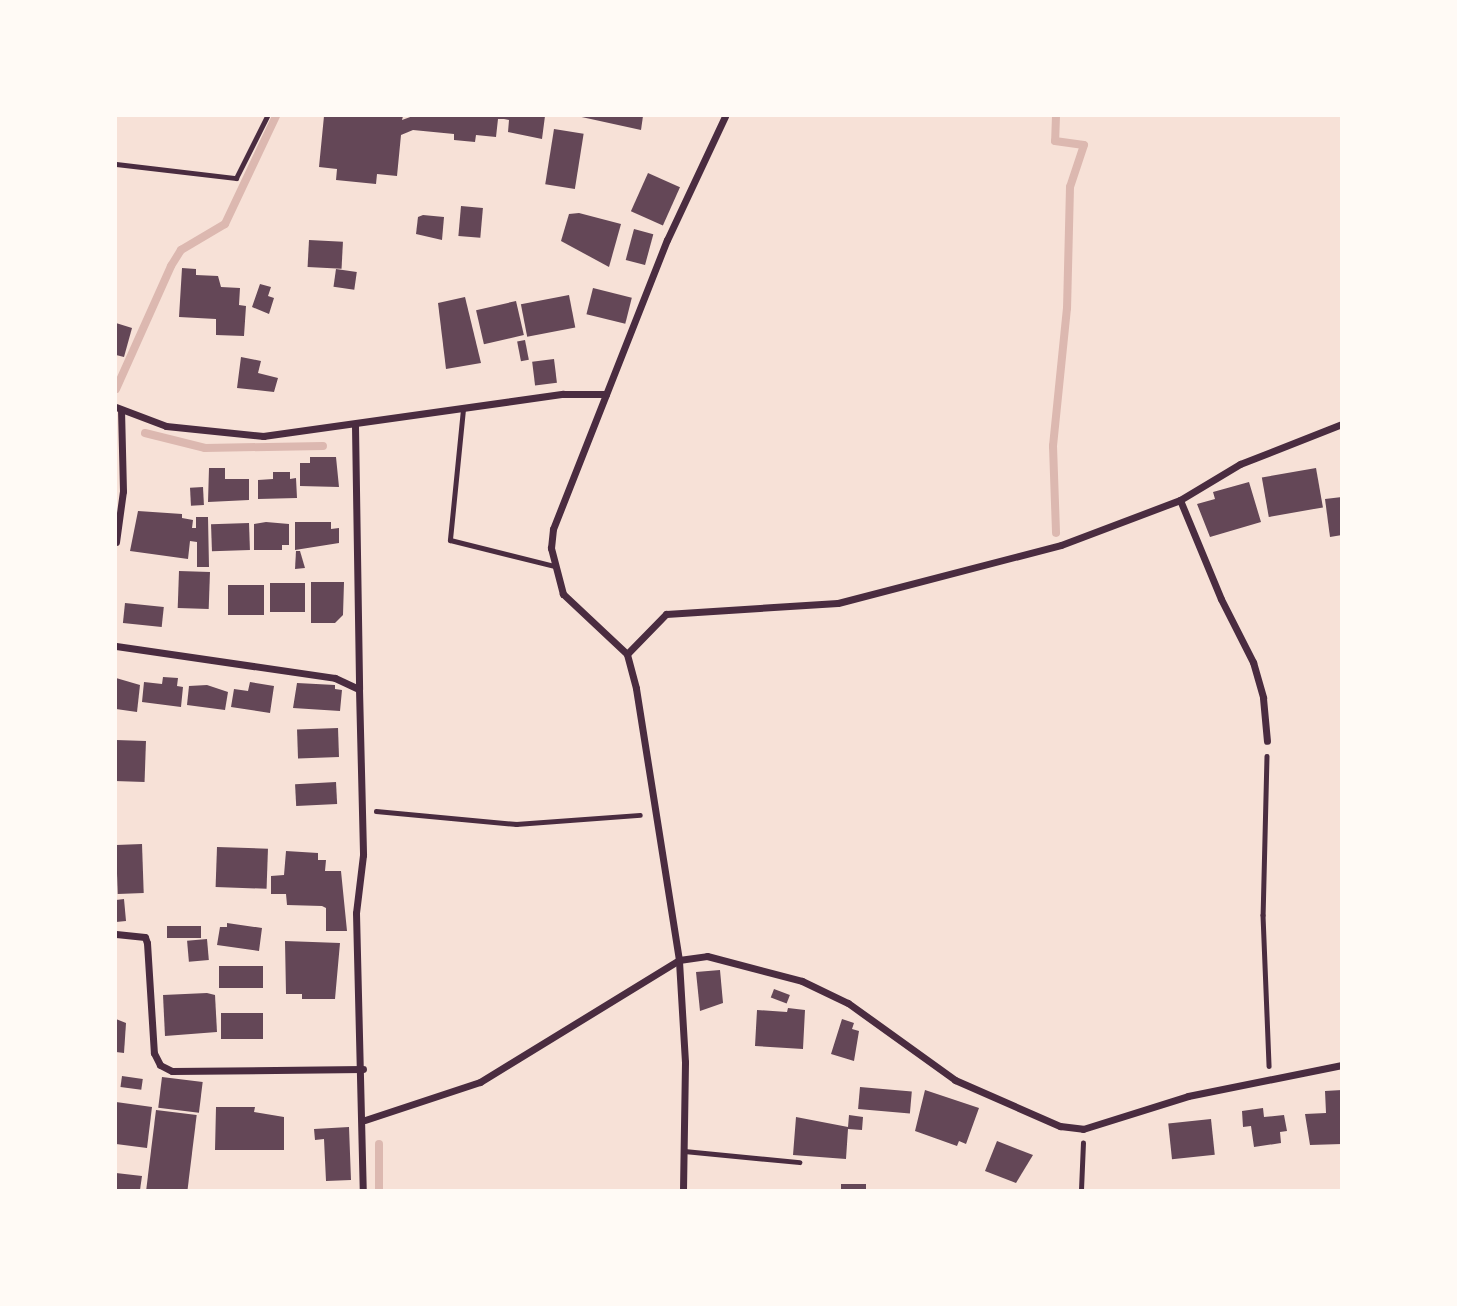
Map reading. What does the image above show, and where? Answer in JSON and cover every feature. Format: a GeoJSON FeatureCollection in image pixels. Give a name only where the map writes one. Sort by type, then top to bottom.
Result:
{"type":"FeatureCollection","features":[{"type":"Feature","properties":{"kind":"street"},"geometry":{"type":"LineString","coordinates":[[683,1191],[679,960],[636,688],[627,654],[577,612],[563,594],[554,566],[554,529],[667,240],[726,116]]}},
{"type":"Feature","properties":{"kind":"street"},"geometry":{"type":"LineString","coordinates":[[116,542],[123,491],[118,408],[166,426],[212,433],[263,436],[355,426],[563,394],[606,394]]}},
{"type":"Feature","properties":{"kind":"street"},"geometry":{"type":"LineString","coordinates":[[627,654],[666,614],[838,603],[1061,545],[1181,500],[1240,464],[1342,424]]}},
{"type":"Feature","properties":{"kind":"street"},"geometry":{"type":"LineString","coordinates":[[355,426],[363,855],[356,913],[365,1120],[363,1191]]}},
{"type":"Feature","properties":{"kind":"street"},"geometry":{"type":"LineString","coordinates":[[1181,500],[1221,600],[1253,662],[1263,698],[1268,741]]}},
{"type":"Feature","properties":{"kind":"street"},"geometry":{"type":"LineString","coordinates":[[116,646],[335,678],[359,689]]}},
{"type":"Feature","properties":{"kind":"street"},"geometry":{"type":"LineString","coordinates":[[116,934],[145,937],[148,943],[153,1053],[160,1065],[172,1071],[363,1069]]}},
{"type":"Feature","properties":{"kind":"street"},"geometry":{"type":"LineString","coordinates":[[365,1120],[480,1082],[679,960],[707,956],[802,981],[848,1003],[955,1080],[1060,1126],[1083,1129],[1188,1096],[1342,1065]]}},
{"type":"Feature","properties":{"kind":"lane"},"geometry":{"type":"LineString","coordinates":[[116,164],[236,178],[267,116]]}},
{"type":"Feature","properties":{"kind":"lane"},"geometry":{"type":"LineString","coordinates":[[463,409],[450,540],[554,566]]}},
{"type":"Feature","properties":{"kind":"lane"},"geometry":{"type":"LineString","coordinates":[[684,1151],[799,1162]]}},
{"type":"Feature","properties":{"kind":"path"},"geometry":{"type":"LineString","coordinates":[[1268,741],[1263,915],[1269,1079]]}},
{"type":"Feature","properties":{"kind":"path"},"geometry":{"type":"LineString","coordinates":[[362,809],[516,824],[587,816],[655,815]]}},
{"type":"Feature","properties":{"kind":"path"},"geometry":{"type":"LineString","coordinates":[[1081,1191],[1083,1129]]}},
{"type":"Feature","properties":{"kind":"building"},"geometry":{"type":"Polygon","coordinates":[[[324,116],[403,116],[402,120],[413,116],[545,116],[542,139],[508,132],[509,120],[504,119],[498,119],[496,137],[476,135],[475,142],[454,140],[454,134],[413,130],[401,135],[397,176],[377,174],[376,184],[336,180],[337,169],[319,167],[324,116]]]}},
{"type":"Feature","properties":{"kind":"building"},"geometry":{"type":"Polygon","coordinates":[[[577,116],[643,116],[641,130],[577,116]]]}},
{"type":"Feature","properties":{"kind":"building"},"geometry":{"type":"Polygon","coordinates":[[[554,129],[584,134],[575,189],[545,184],[554,129]]]}},
{"type":"Feature","properties":{"kind":"building"},"geometry":{"type":"Polygon","coordinates":[[[648,173],[680,187],[663,226],[631,211],[648,173]]]}},
{"type":"Feature","properties":{"kind":"building"},"geometry":{"type":"Polygon","coordinates":[[[461,206],[483,208],[480,238],[458,236],[461,206]]]}},
{"type":"Feature","properties":{"kind":"building"},"geometry":{"type":"Polygon","coordinates":[[[579,213],[621,224],[609,267],[561,241],[569,214],[579,213]]]}},
{"type":"Feature","properties":{"kind":"building"},"geometry":{"type":"Polygon","coordinates":[[[418,217],[444,217],[442,240],[416,234],[418,217]]]}},
{"type":"Feature","properties":{"kind":"building"},"geometry":{"type":"Polygon","coordinates":[[[634,229],[653,234],[645,265],[626,260],[634,229]]]}},
{"type":"Feature","properties":{"kind":"building"},"geometry":{"type":"Polygon","coordinates":[[[309,240],[343,242],[342,269],[308,267],[309,240]]]}},
{"type":"Feature","properties":{"kind":"building"},"geometry":{"type":"Polygon","coordinates":[[[182,268],[196,269],[196,275],[218,276],[221,287],[240,288],[239,305],[246,306],[244,336],[216,335],[216,319],[179,317],[182,268]]]}},
{"type":"Feature","properties":{"kind":"building"},"geometry":{"type":"Polygon","coordinates":[[[336,269],[357,272],[354,290],[333,287],[336,269]]]}},
{"type":"Feature","properties":{"kind":"building"},"geometry":{"type":"Polygon","coordinates":[[[260,284],[271,287],[268,296],[274,298],[269,314],[252,307],[260,284]]]}},
{"type":"Feature","properties":{"kind":"building"},"geometry":{"type":"Polygon","coordinates":[[[593,288],[632,298],[625,324],[586,314],[593,288]]]}},
{"type":"Feature","properties":{"kind":"building"},"geometry":{"type":"Polygon","coordinates":[[[569,295],[575,327],[527,337],[521,304],[569,295]]]}},
{"type":"Feature","properties":{"kind":"building"},"geometry":{"type":"Polygon","coordinates":[[[465,297],[481,363],[446,369],[438,303],[465,297]]]}},
{"type":"Feature","properties":{"kind":"building"},"geometry":{"type":"Polygon","coordinates":[[[516,301],[524,335],[484,344],[476,310],[516,301]]]}},
{"type":"Feature","properties":{"kind":"building"},"geometry":{"type":"Polygon","coordinates":[[[116,323],[132,328],[124,357],[116,355],[116,323]]]}},
{"type":"Feature","properties":{"kind":"building"},"geometry":{"type":"Polygon","coordinates":[[[525,340],[529,360],[521,361],[517,342],[525,340]]]}},
{"type":"Feature","properties":{"kind":"building"},"geometry":{"type":"Polygon","coordinates":[[[241,357],[261,361],[258,373],[278,378],[274,392],[237,388],[241,357]]]}},
{"type":"Feature","properties":{"kind":"building"},"geometry":{"type":"Polygon","coordinates":[[[554,359],[557,383],[535,386],[532,362],[554,359]]]}},
{"type":"Feature","properties":{"kind":"building"},"geometry":{"type":"Polygon","coordinates":[[[310,457],[336,457],[339,487],[300,486],[300,463],[310,463],[310,457]]]}},
{"type":"Feature","properties":{"kind":"building"},"geometry":{"type":"Polygon","coordinates":[[[209,468],[225,468],[225,479],[249,479],[249,500],[208,502],[209,468]]]}},
{"type":"Feature","properties":{"kind":"building"},"geometry":{"type":"Polygon","coordinates":[[[1316,468],[1323,507],[1269,517],[1262,478],[1316,468]]]}},
{"type":"Feature","properties":{"kind":"building"},"geometry":{"type":"Polygon","coordinates":[[[273,472],[290,472],[290,479],[296,478],[297,498],[258,499],[258,480],[273,479],[273,472]]]}},
{"type":"Feature","properties":{"kind":"building"},"geometry":{"type":"Polygon","coordinates":[[[1249,482],[1261,522],[1210,537],[1197,504],[1215,499],[1213,492],[1249,482]]]}},
{"type":"Feature","properties":{"kind":"building"},"geometry":{"type":"Polygon","coordinates":[[[203,487],[204,505],[191,506],[190,488],[203,487]]]}},
{"type":"Feature","properties":{"kind":"building"},"geometry":{"type":"Polygon","coordinates":[[[1342,497],[1342,535],[1330,537],[1325,499],[1342,497]]]}},
{"type":"Feature","properties":{"kind":"building"},"geometry":{"type":"Polygon","coordinates":[[[138,511],[182,514],[182,518],[193,520],[192,528],[196,528],[196,517],[208,517],[209,567],[197,567],[197,542],[190,541],[188,559],[130,551],[138,511]]]}},
{"type":"Feature","properties":{"kind":"building"},"geometry":{"type":"Polygon","coordinates":[[[295,522],[331,522],[331,529],[339,528],[339,543],[295,550],[295,522]]]}},
{"type":"Feature","properties":{"kind":"building"},"geometry":{"type":"Polygon","coordinates":[[[249,523],[250,550],[212,551],[211,524],[249,523]]]}},
{"type":"Feature","properties":{"kind":"building"},"geometry":{"type":"Polygon","coordinates":[[[254,524],[289,524],[289,545],[282,545],[282,550],[254,550],[254,524]]]}},
{"type":"Feature","properties":{"kind":"building"},"geometry":{"type":"Polygon","coordinates":[[[296,551],[300,551],[305,568],[295,569],[296,551]]]}},
{"type":"Feature","properties":{"kind":"building"},"geometry":{"type":"Polygon","coordinates":[[[179,571],[210,572],[209,609],[178,608],[179,571]]]}},
{"type":"Feature","properties":{"kind":"building"},"geometry":{"type":"Polygon","coordinates":[[[311,582],[344,582],[343,615],[335,623],[311,623],[311,582]]]}},
{"type":"Feature","properties":{"kind":"building"},"geometry":{"type":"Polygon","coordinates":[[[270,583],[305,583],[305,612],[270,612],[270,583]]]}},
{"type":"Feature","properties":{"kind":"building"},"geometry":{"type":"Polygon","coordinates":[[[228,585],[264,585],[264,615],[228,615],[228,585]]]}},
{"type":"Feature","properties":{"kind":"building"},"geometry":{"type":"Polygon","coordinates":[[[125,603],[164,607],[162,627],[123,623],[125,603]]]}},
{"type":"Feature","properties":{"kind":"building"},"geometry":{"type":"Polygon","coordinates":[[[163,677],[178,678],[177,686],[183,687],[181,707],[142,702],[144,682],[162,684],[163,677]]]}},
{"type":"Feature","properties":{"kind":"building"},"geometry":{"type":"Polygon","coordinates":[[[116,678],[140,685],[137,712],[116,709],[116,678]]]}},
{"type":"Feature","properties":{"kind":"building"},"geometry":{"type":"Polygon","coordinates":[[[250,682],[274,686],[270,713],[231,707],[234,689],[248,691],[250,682]]]}},
{"type":"Feature","properties":{"kind":"building"},"geometry":{"type":"Polygon","coordinates":[[[297,683],[335,685],[335,689],[342,690],[340,711],[293,708],[297,683]]]}},
{"type":"Feature","properties":{"kind":"building"},"geometry":{"type":"Polygon","coordinates":[[[207,685],[228,692],[225,710],[187,705],[189,686],[207,685]]]}},
{"type":"Feature","properties":{"kind":"building"},"geometry":{"type":"Polygon","coordinates":[[[338,728],[339,757],[298,758],[297,729],[338,728]]]}},
{"type":"Feature","properties":{"kind":"building"},"geometry":{"type":"Polygon","coordinates":[[[116,740],[146,741],[145,782],[116,781],[116,740]]]}},
{"type":"Feature","properties":{"kind":"building"},"geometry":{"type":"Polygon","coordinates":[[[336,782],[337,804],[296,806],[295,784],[336,782]]]}},
{"type":"Feature","properties":{"kind":"building"},"geometry":{"type":"Polygon","coordinates":[[[142,844],[144,893],[118,894],[116,845],[142,844]]]}},
{"type":"Feature","properties":{"kind":"building"},"geometry":{"type":"Polygon","coordinates":[[[217,847],[268,849],[267,889],[216,887],[217,847]]]}},
{"type":"Feature","properties":{"kind":"building"},"geometry":{"type":"Polygon","coordinates":[[[286,851],[318,853],[318,860],[326,860],[325,871],[341,871],[347,931],[326,931],[326,908],[322,906],[287,905],[286,894],[271,894],[271,876],[284,875],[286,851]]]}},
{"type":"Feature","properties":{"kind":"building"},"geometry":{"type":"Polygon","coordinates":[[[124,899],[126,921],[116,922],[116,900],[124,899]]]}},
{"type":"Feature","properties":{"kind":"building"},"geometry":{"type":"Polygon","coordinates":[[[227,923],[262,928],[259,951],[217,945],[220,927],[227,927],[227,923]]]}},
{"type":"Feature","properties":{"kind":"building"},"geometry":{"type":"Polygon","coordinates":[[[167,926],[201,926],[201,938],[167,938],[167,926]]]}},
{"type":"Feature","properties":{"kind":"building"},"geometry":{"type":"Polygon","coordinates":[[[207,939],[209,960],[189,962],[187,941],[207,939]]]}},
{"type":"Feature","properties":{"kind":"building"},"geometry":{"type":"Polygon","coordinates":[[[285,941],[340,943],[335,999],[302,999],[302,994],[286,994],[285,941]]]}},
{"type":"Feature","properties":{"kind":"building"},"geometry":{"type":"Polygon","coordinates":[[[219,966],[263,966],[263,988],[219,988],[219,966]]]}},
{"type":"Feature","properties":{"kind":"building"},"geometry":{"type":"Polygon","coordinates":[[[720,970],[723,1003],[700,1011],[696,972],[720,970]]]}},
{"type":"Feature","properties":{"kind":"building"},"geometry":{"type":"Polygon","coordinates":[[[774,989],[790,995],[787,1003],[771,997],[774,989]]]}},
{"type":"Feature","properties":{"kind":"building"},"geometry":{"type":"Polygon","coordinates":[[[163,995],[215,995],[217,1032],[165,1036],[163,995]]]}},
{"type":"Feature","properties":{"kind":"building"},"geometry":{"type":"Polygon","coordinates":[[[788,1008],[805,1010],[803,1049],[755,1046],[757,1010],[787,1012],[788,1008]]]}},
{"type":"Feature","properties":{"kind":"building"},"geometry":{"type":"Polygon","coordinates":[[[221,1013],[263,1013],[263,1039],[221,1039],[221,1013]]]}},
{"type":"Feature","properties":{"kind":"building"},"geometry":{"type":"Polygon","coordinates":[[[116,1019],[126,1023],[124,1053],[116,1052],[116,1019]]]}},
{"type":"Feature","properties":{"kind":"building"},"geometry":{"type":"Polygon","coordinates":[[[842,1019],[854,1023],[852,1029],[859,1031],[854,1061],[831,1054],[842,1019]]]}},
{"type":"Feature","properties":{"kind":"building"},"geometry":{"type":"Polygon","coordinates":[[[122,1076],[143,1079],[141,1090],[120,1087],[122,1076]]]}},
{"type":"Feature","properties":{"kind":"building"},"geometry":{"type":"Polygon","coordinates":[[[162,1077],[203,1082],[199,1113],[158,1108],[162,1077]]]}},
{"type":"Feature","properties":{"kind":"building"},"geometry":{"type":"Polygon","coordinates":[[[860,1087],[912,1092],[910,1113],[858,1109],[860,1087]]]}},
{"type":"Feature","properties":{"kind":"building"},"geometry":{"type":"Polygon","coordinates":[[[925,1090],[979,1108],[966,1144],[959,1141],[957,1146],[915,1131],[925,1090]]]}},
{"type":"Feature","properties":{"kind":"building"},"geometry":{"type":"Polygon","coordinates":[[[1342,1090],[1342,1144],[1310,1145],[1305,1114],[1326,1113],[1325,1091],[1342,1090]]]}},
{"type":"Feature","properties":{"kind":"building"},"geometry":{"type":"Polygon","coordinates":[[[116,1102],[152,1107],[147,1148],[116,1144],[116,1102]]]}},
{"type":"Feature","properties":{"kind":"building"},"geometry":{"type":"Polygon","coordinates":[[[216,1107],[255,1107],[254,1112],[284,1117],[284,1150],[215,1150],[216,1107]]]}},
{"type":"Feature","properties":{"kind":"building"},"geometry":{"type":"Polygon","coordinates":[[[1263,1108],[1264,1117],[1284,1115],[1287,1131],[1280,1132],[1281,1143],[1254,1147],[1251,1126],[1243,1127],[1242,1111],[1263,1108]]]}},
{"type":"Feature","properties":{"kind":"building"},"geometry":{"type":"Polygon","coordinates":[[[156,1110],[197,1115],[187,1190],[146,1190],[156,1110]]]}},
{"type":"Feature","properties":{"kind":"building"},"geometry":{"type":"Polygon","coordinates":[[[849,1115],[863,1117],[862,1130],[848,1129],[846,1159],[793,1155],[796,1117],[848,1127],[849,1115]]]}},
{"type":"Feature","properties":{"kind":"building"},"geometry":{"type":"Polygon","coordinates":[[[1211,1119],[1215,1155],[1172,1159],[1168,1123],[1211,1119]]]}},
{"type":"Feature","properties":{"kind":"building"},"geometry":{"type":"Polygon","coordinates":[[[349,1127],[351,1180],[326,1181],[324,1139],[315,1140],[314,1129],[349,1127]]]}},
{"type":"Feature","properties":{"kind":"building"},"geometry":{"type":"Polygon","coordinates":[[[997,1141],[1033,1155],[1016,1183],[985,1171],[997,1141]]]}},
{"type":"Feature","properties":{"kind":"building"},"geometry":{"type":"Polygon","coordinates":[[[116,1173],[142,1176],[140,1190],[116,1190],[116,1173]]]}},
{"type":"Feature","properties":{"kind":"building"},"geometry":{"type":"Polygon","coordinates":[[[841,1184],[866,1184],[866,1190],[841,1190],[841,1184]]]}},
{"type":"Feature","properties":{"kind":"waterway"},"geometry":{"type":"LineString","coordinates":[[116,389],[171,266],[181,250],[225,224],[276,116]]}},
{"type":"Feature","properties":{"kind":"waterway"},"geometry":{"type":"LineString","coordinates":[[1056,116],[1055,141],[1084,145],[1070,187],[1067,308],[1053,446],[1056,533]]}},
{"type":"Feature","properties":{"kind":"waterway"},"geometry":{"type":"LineString","coordinates":[[145,433],[205,448],[323,446]]}},
{"type":"Feature","properties":{"kind":"waterway"},"geometry":{"type":"LineString","coordinates":[[379,1144],[379,1190]]}}]}
